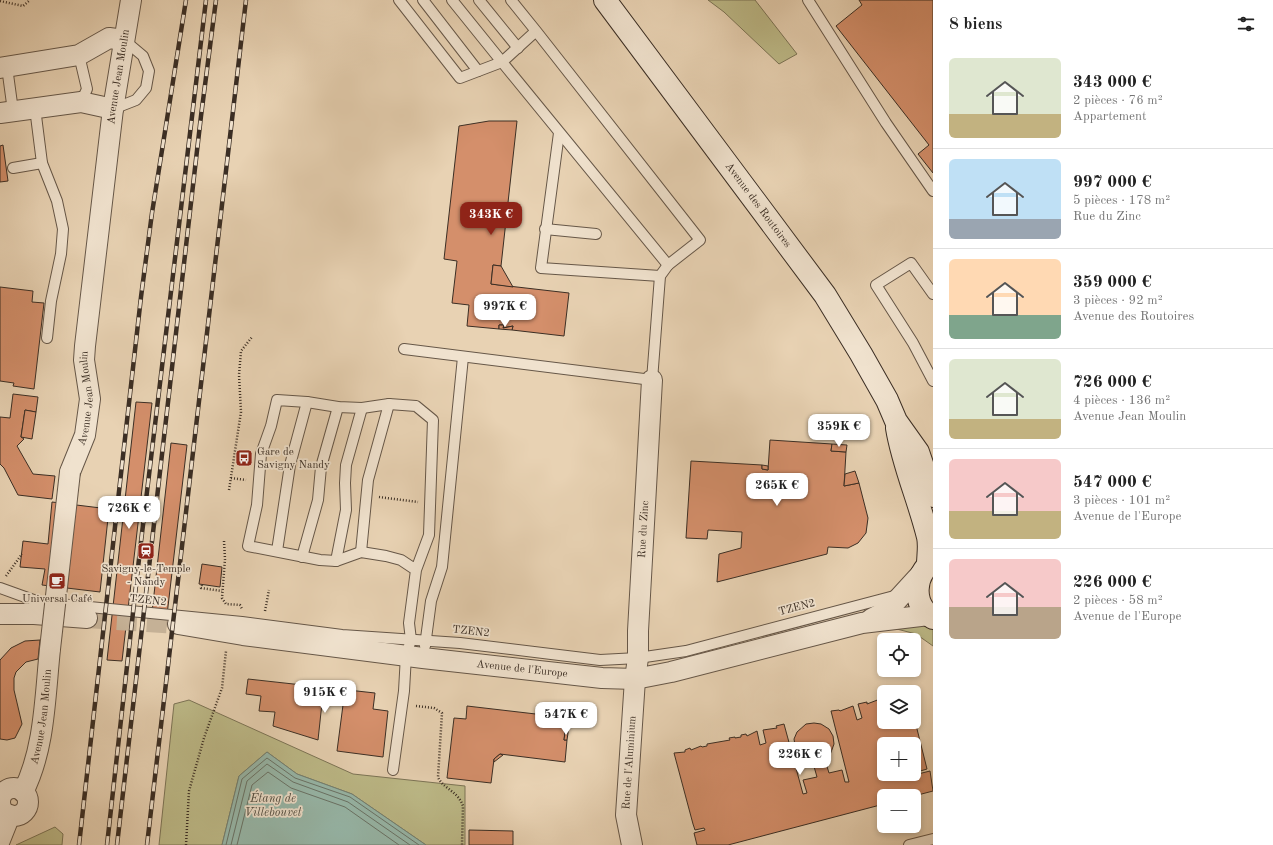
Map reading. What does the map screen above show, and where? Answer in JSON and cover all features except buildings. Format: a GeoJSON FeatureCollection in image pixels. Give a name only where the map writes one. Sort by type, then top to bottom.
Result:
{"type":"FeatureCollection","features":[{"type":"Feature","properties":{"kind":"street","name":"Avenue Jean Moulin"},"geometry":{"type":"LineString","coordinates":[[4,803],[17,815],[25,810],[28,800],[23,792],[32,775],[40,737],[70,472],[85,435],[90,399],[84,360],[85,346],[113,109],[131,0]]}},
{"type":"Feature","properties":{"kind":"street","name":"Avenue des Routoires"},"geometry":{"type":"LineString","coordinates":[[605,0],[825,295],[865,360],[887,400],[896,421],[918,452],[933,496]]}},
{"type":"Feature","properties":{"kind":"street"},"geometry":{"type":"LineString","coordinates":[[2,65],[79,55],[110,38],[124,40]]}},
{"type":"Feature","properties":{"kind":"street"},"geometry":{"type":"LineString","coordinates":[[6,112],[81,102],[113,109]]}},
{"type":"Feature","properties":{"kind":"street","name":"Rue du Zinc"},"geometry":{"type":"LineString","coordinates":[[635,679],[638,658],[638,631],[652,380]]}},
{"type":"Feature","properties":{"kind":"street","name":"Avenue des Routoires"},"geometry":{"type":"LineString","coordinates":[[896,421],[901,453],[916,495],[928,538],[918,598],[924,611],[931,617]]}},
{"type":"Feature","properties":{"kind":"street","name":"Avenue de l'Europe"},"geometry":{"type":"LineString","coordinates":[[862,623],[888,610],[922,578]]}},
{"type":"Feature","properties":{"kind":"street"},"geometry":{"type":"LineString","coordinates":[[0,614],[34,614],[87,618]]}},
{"type":"Feature","properties":{"kind":"street","name":"Avenue de l'Europe"},"geometry":{"type":"LineString","coordinates":[[178,624],[230,633],[416,648],[602,678],[635,679],[671,672],[862,623],[931,617]]}},
{"type":"Feature","properties":{"kind":"street","name":"Rue de l'Aluminium"},"geometry":{"type":"LineString","coordinates":[[632,845],[626,815],[635,679]]}},
{"type":"Feature","properties":{"kind":"street"},"geometry":{"type":"LineString","coordinates":[[0,840],[4,803]]}},
{"type":"Feature","properties":{"kind":"lane"},"geometry":{"type":"LineString","coordinates":[[399,0],[460,78],[502,62],[536,31]]}},
{"type":"Feature","properties":{"kind":"lane"},"geometry":{"type":"LineString","coordinates":[[423,0],[478,71]]}},
{"type":"Feature","properties":{"kind":"lane"},"geometry":{"type":"LineString","coordinates":[[452,0],[558,133],[668,266]]}},
{"type":"Feature","properties":{"kind":"lane"},"geometry":{"type":"LineString","coordinates":[[479,0],[518,48]]}},
{"type":"Feature","properties":{"kind":"lane"},"geometry":{"type":"LineString","coordinates":[[404,349],[652,380],[660,276],[668,266],[700,240],[511,0]]}},
{"type":"Feature","properties":{"kind":"lane"},"geometry":{"type":"LineString","coordinates":[[808,0],[825,24],[886,123],[933,191]]}},
{"type":"Feature","properties":{"kind":"lane"},"geometry":{"type":"LineString","coordinates":[[113,109],[136,100],[146,88],[149,71],[144,56],[124,40]]}},
{"type":"Feature","properties":{"kind":"lane"},"geometry":{"type":"LineString","coordinates":[[79,55],[88,89],[81,102]]}},
{"type":"Feature","properties":{"kind":"lane"},"geometry":{"type":"LineString","coordinates":[[2,65],[6,112]]}},
{"type":"Feature","properties":{"kind":"lane"},"geometry":{"type":"LineString","coordinates":[[35,108],[42,162],[57,201],[63,229],[61,254],[51,301],[47,338]]}},
{"type":"Feature","properties":{"kind":"lane"},"geometry":{"type":"LineString","coordinates":[[558,133],[541,268],[660,276]]}},
{"type":"Feature","properties":{"kind":"lane"},"geometry":{"type":"LineString","coordinates":[[13,168],[42,162]]}},
{"type":"Feature","properties":{"kind":"lane"},"geometry":{"type":"LineString","coordinates":[[545,229],[596,234]]}},
{"type":"Feature","properties":{"kind":"lane"},"geometry":{"type":"LineString","coordinates":[[933,294],[911,263],[876,285],[913,343],[933,381]]}},
{"type":"Feature","properties":{"kind":"lane"},"geometry":{"type":"LineString","coordinates":[[393,770],[401,705],[416,648],[442,567],[463,357]]}},
{"type":"Feature","properties":{"kind":"lane"},"geometry":{"type":"LineString","coordinates":[[416,570],[401,560],[361,552],[336,561],[248,546],[252,520],[257,506],[261,454],[271,426],[276,400],[307,402],[338,407],[362,408],[389,404],[416,406],[433,420],[429,535],[416,570],[409,623],[416,648]]}},
{"type":"Feature","properties":{"kind":"lane"},"geometry":{"type":"LineString","coordinates":[[277,551],[290,465],[307,402]]}},
{"type":"Feature","properties":{"kind":"lane"},"geometry":{"type":"LineString","coordinates":[[361,552],[368,480],[389,404]]}},
{"type":"Feature","properties":{"kind":"lane"},"geometry":{"type":"LineString","coordinates":[[302,556],[318,500],[321,467],[338,407]]}},
{"type":"Feature","properties":{"kind":"lane"},"geometry":{"type":"LineString","coordinates":[[336,561],[346,510],[344,483],[346,465],[362,408]]}},
{"type":"Feature","properties":{"kind":"lane","name":"TZEN2"},"geometry":{"type":"LineString","coordinates":[[0,588],[39,602],[242,622],[342,635],[416,648],[600,660],[638,658],[686,651],[922,578]]}},
{"type":"Feature","properties":{"kind":"lane"},"geometry":{"type":"LineString","coordinates":[[909,845],[933,839]]}},
{"type":"Feature","properties":{"kind":"path"},"geometry":{"type":"LineString","coordinates":[[0,1],[23,6],[30,0]]}},
{"type":"Feature","properties":{"kind":"path"},"geometry":{"type":"LineString","coordinates":[[229,490],[240,412],[239,375],[241,351],[252,337]]}},
{"type":"Feature","properties":{"kind":"path"},"geometry":{"type":"LineString","coordinates":[[231,478],[246,480]]}},
{"type":"Feature","properties":{"kind":"path"},"geometry":{"type":"LineString","coordinates":[[376,497],[424,503]]}},
{"type":"Feature","properties":{"kind":"path"},"geometry":{"type":"LineString","coordinates":[[224,541],[225,559],[222,577],[223,602],[240,605],[242,609]]}},
{"type":"Feature","properties":{"kind":"path"},"geometry":{"type":"LineString","coordinates":[[5,578],[22,554]]}},
{"type":"Feature","properties":{"kind":"path"},"geometry":{"type":"LineString","coordinates":[[202,585],[201,588],[222,591]]}},
{"type":"Feature","properties":{"kind":"path"},"geometry":{"type":"LineString","coordinates":[[265,611],[268,590]]}},
{"type":"Feature","properties":{"kind":"path"},"geometry":{"type":"LineString","coordinates":[[186,845],[189,791],[204,738],[222,688],[227,643],[230,633]]}},
{"type":"Feature","properties":{"kind":"path"},"geometry":{"type":"LineString","coordinates":[[401,705],[434,708],[442,713],[438,777],[439,781],[453,791],[463,806],[462,845]]}},
{"type":"Feature","properties":{"kind":"shaded area"},"geometry":{"type":"Polygon","coordinates":[[[708,0],[755,0],[797,54],[779,64],[724,12],[708,0]]]}},
{"type":"Feature","properties":{"kind":"shaded area"},"geometry":{"type":"Polygon","coordinates":[[[923,623],[933,625],[933,646],[921,638],[921,633],[912,633],[893,628],[923,623]]]}},
{"type":"Feature","properties":{"kind":"shaded area"},"geometry":{"type":"Polygon","coordinates":[[[189,700],[353,774],[465,786],[465,845],[426,845],[352,794],[297,774],[267,752],[239,776],[222,845],[159,845],[174,704],[189,700]]]}},
{"type":"Feature","properties":{"kind":"shaded area"},"geometry":{"type":"Polygon","coordinates":[[[55,827],[63,834],[62,845],[16,845],[55,827]]]}},
{"type":"Feature","properties":{"kind":"water","name":"Étang de Villebouvet"},"geometry":{"type":"Polygon","coordinates":[[[267,752],[297,774],[352,794],[426,845],[222,845],[239,776],[267,752]]]}},
{"type":"Feature","properties":{"kind":"tunnel"},"geometry":{"type":"LineString","coordinates":[[87,618],[178,624]]}},
{"type":"Feature","properties":{"kind":"railway"},"geometry":{"type":"LineString","coordinates":[[79,845],[141,297],[152,213],[186,0]]}},
{"type":"Feature","properties":{"kind":"railway"},"geometry":{"type":"LineString","coordinates":[[107,845],[140,550],[206,0]]}},
{"type":"Feature","properties":{"kind":"railway"},"geometry":{"type":"LineString","coordinates":[[117,845],[201,116],[216,0]]}},
{"type":"Feature","properties":{"kind":"railway"},"geometry":{"type":"LineString","coordinates":[[147,845],[246,0]]}},
{"type":"Feature","properties":{"kind":"place","name":"Gare de Savigny Nandy"},"geometry":{"type":"Point","coordinates":[244,458]}},
{"type":"Feature","properties":{"kind":"place","name":"Savigny-le-Temple - Nandy"},"geometry":{"type":"Point","coordinates":[146,551]}},
{"type":"Feature","properties":{"kind":"place","name":"Universal Café"},"geometry":{"type":"Point","coordinates":[57,581]}}]}
